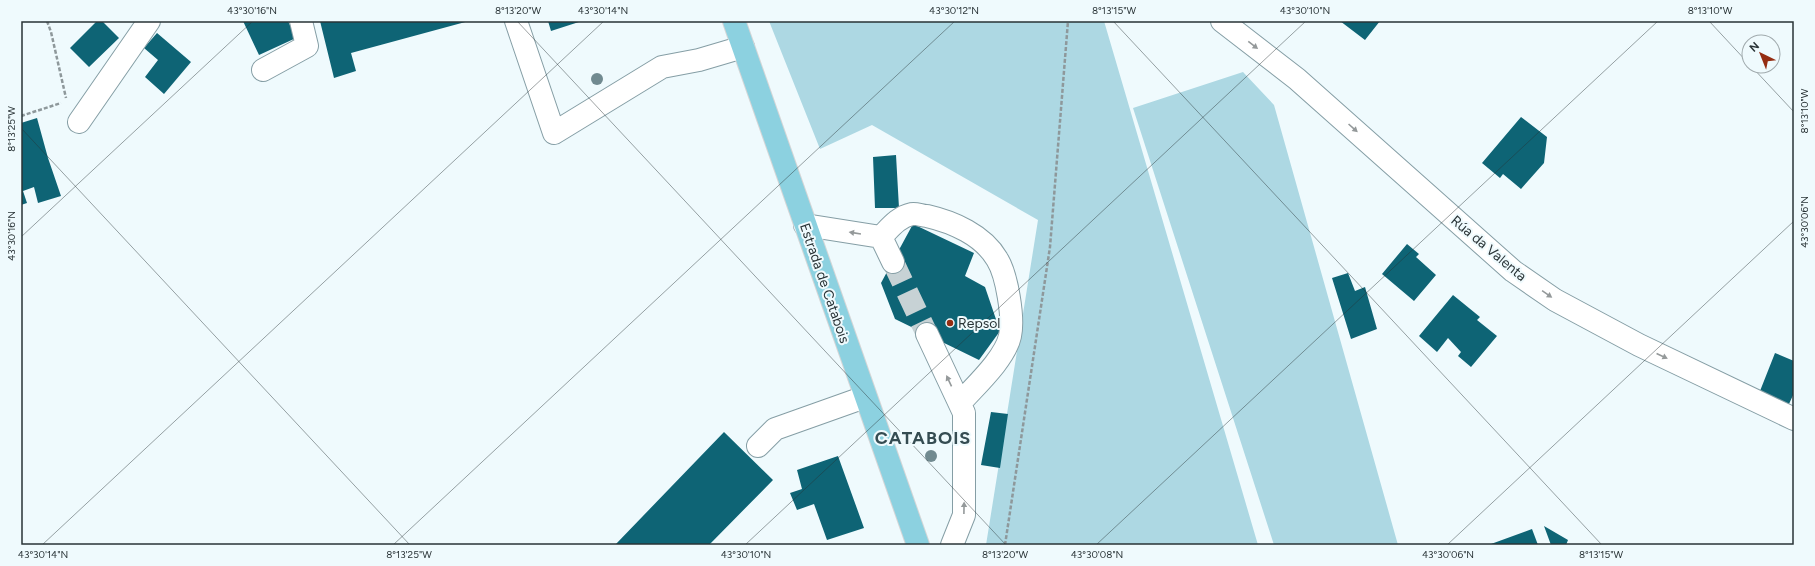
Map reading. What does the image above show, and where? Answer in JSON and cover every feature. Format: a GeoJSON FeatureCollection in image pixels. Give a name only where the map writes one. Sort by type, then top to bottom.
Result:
{"type":"FeatureCollection","features":[{"type":"Feature","properties":{"kind":"main road","name":"Estrada de Catabois"},"geometry":{"type":"LineString","coordinates":[[734,21],[918,545]]}},
{"type":"Feature","properties":{"kind":"street"},"geometry":{"type":"LineString","coordinates":[[79,122],[149,21]]}},
{"type":"Feature","properties":{"kind":"street"},"geometry":{"type":"LineString","coordinates":[[263,70],[307,46],[301,21]]}},
{"type":"Feature","properties":{"kind":"street"},"geometry":{"type":"LineString","coordinates":[[516,21],[554,133],[662,67],[699,60],[743,47]]}},
{"type":"Feature","properties":{"kind":"street","name":"Rúa da Valenta"},"geometry":{"type":"LineString","coordinates":[[1222,21],[1297,79],[1513,271],[1555,300],[1639,345],[1794,419]]}},
{"type":"Feature","properties":{"kind":"street"},"geometry":{"type":"LineString","coordinates":[[881,238],[897,220],[913,214],[946,220],[978,238],[997,259],[1005,276],[1010,310],[1010,336],[998,361],[960,403]]}},
{"type":"Feature","properties":{"kind":"street"},"geometry":{"type":"LineString","coordinates":[[805,225],[881,238]]}},
{"type":"Feature","properties":{"kind":"street"},"geometry":{"type":"LineString","coordinates":[[881,238],[893,262]]}},
{"type":"Feature","properties":{"kind":"street"},"geometry":{"type":"LineString","coordinates":[[927,334],[964,413],[964,515],[952,545]]}},
{"type":"Feature","properties":{"kind":"street"},"geometry":{"type":"LineString","coordinates":[[758,446],[775,429],[865,397]]}},
{"type":"Feature","properties":{"kind":"path"},"geometry":{"type":"LineString","coordinates":[[21,116],[61,104],[66,97],[51,32],[47,21]]}},
{"type":"Feature","properties":{"kind":"path"},"geometry":{"type":"LineString","coordinates":[[1005,545],[1050,247],[1068,21]]}},
{"type":"Feature","properties":{"kind":"shaded area"},"geometry":{"type":"Polygon","coordinates":[[[769,21],[1104,21],[1258,545],[986,545],[1038,220],[872,125],[820,149],[769,21]]]}},
{"type":"Feature","properties":{"kind":"shaded area"},"geometry":{"type":"Polygon","coordinates":[[[1243,72],[1274,105],[1398,545],[1274,545],[1133,108],[1243,72]]]}},
{"type":"Feature","properties":{"kind":"building"},"geometry":{"type":"Polygon","coordinates":[[[97,21],[102,21],[119,38],[89,67],[70,48],[97,21]]]}},
{"type":"Feature","properties":{"kind":"building"},"geometry":{"type":"Polygon","coordinates":[[[243,21],[288,21],[296,38],[259,55],[243,21]]]}},
{"type":"Feature","properties":{"kind":"building"},"geometry":{"type":"Polygon","coordinates":[[[320,21],[469,21],[351,53],[356,71],[334,78],[320,21]]]}},
{"type":"Feature","properties":{"kind":"building"},"geometry":{"type":"Polygon","coordinates":[[[548,21],[582,21],[551,31],[548,21]]]}},
{"type":"Feature","properties":{"kind":"building"},"geometry":{"type":"Polygon","coordinates":[[[1340,21],[1380,21],[1365,40],[1340,21]]]}},
{"type":"Feature","properties":{"kind":"building"},"geometry":{"type":"Polygon","coordinates":[[[157,33],[191,62],[164,94],[145,77],[158,60],[144,48],[157,33]]]}},
{"type":"Feature","properties":{"kind":"building"},"geometry":{"type":"Polygon","coordinates":[[[1521,117],[1547,137],[1544,163],[1521,189],[1503,174],[1500,178],[1482,163],[1521,117]]]}},
{"type":"Feature","properties":{"kind":"building"},"geometry":{"type":"Polygon","coordinates":[[[37,118],[48,158],[61,196],[38,203],[34,187],[23,191],[27,203],[21,205],[21,123],[37,118]]]}},
{"type":"Feature","properties":{"kind":"building"},"geometry":{"type":"Polygon","coordinates":[[[896,155],[899,208],[875,208],[873,157],[896,155]]]}},
{"type":"Feature","properties":{"kind":"building"},"geometry":{"type":"Polygon","coordinates":[[[913,224],[974,253],[965,276],[985,287],[1000,331],[979,360],[895,319],[881,283],[913,224]]]}},
{"type":"Feature","properties":{"kind":"building"},"geometry":{"type":"Polygon","coordinates":[[[1407,244],[1419,254],[1416,257],[1436,275],[1414,301],[1382,274],[1407,244]]]}},
{"type":"Feature","properties":{"kind":"building"},"geometry":{"type":"Polygon","coordinates":[[[1348,273],[1355,291],[1365,287],[1377,329],[1351,339],[1332,278],[1348,273]]]}},
{"type":"Feature","properties":{"kind":"building"},"geometry":{"type":"Polygon","coordinates":[[[1453,295],[1480,317],[1477,320],[1497,336],[1471,367],[1458,356],[1461,352],[1448,338],[1437,352],[1419,336],[1453,295]]]}},
{"type":"Feature","properties":{"kind":"building"},"geometry":{"type":"Polygon","coordinates":[[[1775,353],[1794,361],[1794,393],[1789,404],[1760,391],[1775,353]]]}},
{"type":"Feature","properties":{"kind":"building"},"geometry":{"type":"Polygon","coordinates":[[[991,412],[1008,414],[1000,468],[981,465],[991,412]]]}},
{"type":"Feature","properties":{"kind":"building"},"geometry":{"type":"Polygon","coordinates":[[[724,432],[773,480],[709,545],[615,545],[724,432]]]}},
{"type":"Feature","properties":{"kind":"building"},"geometry":{"type":"Polygon","coordinates":[[[838,456],[864,528],[827,540],[814,504],[797,510],[790,493],[802,489],[797,470],[838,456]]]}},
{"type":"Feature","properties":{"kind":"building"},"geometry":{"type":"Polygon","coordinates":[[[1544,526],[1568,540],[1566,545],[1551,545],[1544,526]]]}},
{"type":"Feature","properties":{"kind":"building"},"geometry":{"type":"Polygon","coordinates":[[[1532,529],[1538,545],[1491,544],[1532,529]]]}},
{"type":"Feature","properties":{"kind":"tunnel"},"geometry":{"type":"LineString","coordinates":[[893,262],[927,334]]}},
{"type":"Feature","properties":{"kind":"place","name":"Repsol"},"geometry":{"type":"Point","coordinates":[950,323]}},
{"type":"Feature","properties":{"kind":"district","name":"CATABOIS"},"geometry":{"type":"Point","coordinates":[923,438]}}]}
